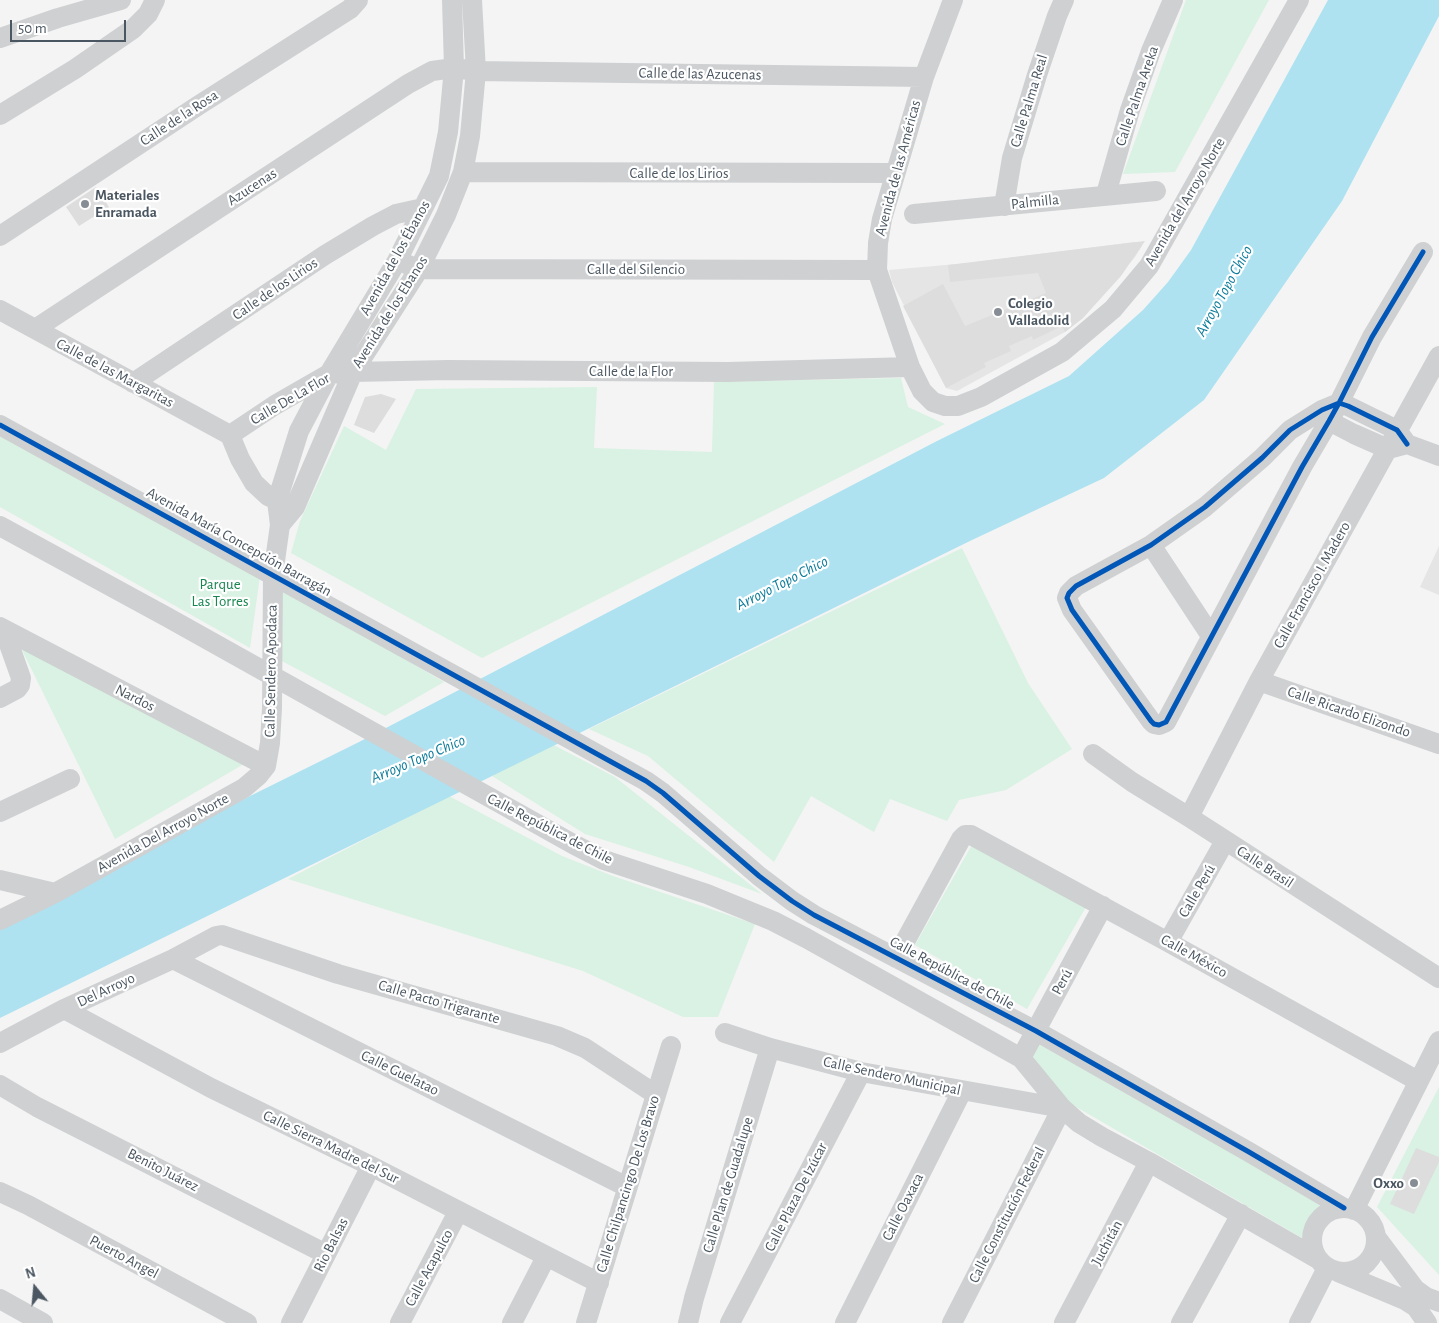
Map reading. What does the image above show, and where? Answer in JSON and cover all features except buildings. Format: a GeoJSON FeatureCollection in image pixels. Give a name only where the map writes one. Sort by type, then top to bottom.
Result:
{"type":"FeatureCollection","features":[{"type":"Feature","properties":{"kind":"street"},"geometry":{"type":"LineString","coordinates":[[0,38],[58,18],[121,0]]}},
{"type":"Feature","properties":{"kind":"street"},"geometry":{"type":"LineString","coordinates":[[0,115],[74,69],[133,29],[148,14],[155,0]]}},
{"type":"Feature","properties":{"kind":"street","name":"Calle de la Rosa"},"geometry":{"type":"LineString","coordinates":[[0,236],[199,105],[350,9],[358,0]]}},
{"type":"Feature","properties":{"kind":"street","name":"Avenida de los Ébanos"},"geometry":{"type":"LineString","coordinates":[[286,504],[299,431],[329,374],[397,261],[439,176],[448,132],[454,68],[452,0]]}},
{"type":"Feature","properties":{"kind":"street","name":"Avenida de los Ebanos"},"geometry":{"type":"LineString","coordinates":[[286,504],[353,372],[419,269],[446,215],[463,172],[470,136],[476,71],[472,0]]}},
{"type":"Feature","properties":{"kind":"street","name":"Avenida de las Américas"},"geometry":{"type":"LineString","coordinates":[[910,367],[877,270],[878,243],[882,219],[924,77],[953,0]]}},
{"type":"Feature","properties":{"kind":"street","name":"Calle Palma Real"},"geometry":{"type":"LineString","coordinates":[[1004,206],[1012,158],[1037,74],[1064,0]]}},
{"type":"Feature","properties":{"kind":"street","name":"Calle Palma Areka"},"geometry":{"type":"LineString","coordinates":[[1106,194],[1136,93],[1151,51],[1173,0]]}},
{"type":"Feature","properties":{"kind":"street","name":"Avenida del Arroyo Norte"},"geometry":{"type":"LineString","coordinates":[[910,367],[922,391],[933,402],[946,406],[958,406],[981,397],[1062,352],[1113,309],[1150,266],[1298,0]]}},
{"type":"Feature","properties":{"kind":"street","name":"Azucenas"},"geometry":{"type":"LineString","coordinates":[[35,329],[408,84],[432,71],[454,68],[476,71]]}},
{"type":"Feature","properties":{"kind":"street","name":"Calle de las Azucenas"},"geometry":{"type":"LineString","coordinates":[[476,71],[924,77]]}},
{"type":"Feature","properties":{"kind":"street","name":"Calle de los Lirios"},"geometry":{"type":"LineString","coordinates":[[463,172],[895,173]]}},
{"type":"Feature","properties":{"kind":"street","name":"Palmilla"},"geometry":{"type":"LineString","coordinates":[[914,214],[1106,194],[1156,191]]}},
{"type":"Feature","properties":{"kind":"street","name":"Calle de los Lirios"},"geometry":{"type":"LineString","coordinates":[[133,383],[325,255],[373,226],[396,214],[423,208]]}},
{"type":"Feature","properties":{"kind":"street"},"geometry":{"type":"LineString","coordinates":[[1423,252],[1330,411],[1166,722],[1159,725],[1154,724],[1072,610],[1067,598],[1076,586],[1151,545],[1205,507],[1262,458],[1290,430],[1304,420],[1330,411],[1397,441],[1439,456]]}},
{"type":"Feature","properties":{"kind":"street","name":"Calle del Silencio"},"geometry":{"type":"LineString","coordinates":[[397,261],[419,269],[877,270]]}},
{"type":"Feature","properties":{"kind":"street","name":"Calle de las Margaritas"},"geometry":{"type":"LineString","coordinates":[[0,310],[230,435]]}},
{"type":"Feature","properties":{"kind":"street","name":"Calle Francisco I. Madero"},"geometry":{"type":"LineString","coordinates":[[1189,817],[1259,681],[1397,441],[1439,356]]}},
{"type":"Feature","properties":{"kind":"street","name":"Calle de la Flor"},"geometry":{"type":"LineString","coordinates":[[353,372],[448,370],[728,372],[910,367]]}},
{"type":"Feature","properties":{"kind":"street","name":"Calle De La Flor"},"geometry":{"type":"LineString","coordinates":[[230,435],[275,404],[329,374],[353,372]]}},
{"type":"Feature","properties":{"kind":"street","name":"Avenida María Concepción Barragán"},"geometry":{"type":"LineString","coordinates":[[0,424],[566,736]]}},
{"type":"Feature","properties":{"kind":"street"},"geometry":{"type":"LineString","coordinates":[[230,435],[254,483],[268,496],[286,504],[280,525],[273,575]]}},
{"type":"Feature","properties":{"kind":"street"},"geometry":{"type":"LineString","coordinates":[[0,526],[167,616],[271,676]]}},
{"type":"Feature","properties":{"kind":"street"},"geometry":{"type":"LineString","coordinates":[[1151,545],[1211,636]]}},
{"type":"Feature","properties":{"kind":"street","name":"Calle Sendero Apodaca"},"geometry":{"type":"LineString","coordinates":[[266,766],[270,743],[273,575]]}},
{"type":"Feature","properties":{"kind":"street","name":"Nardos"},"geometry":{"type":"LineString","coordinates":[[0,698],[16,689],[20,685],[21,678],[2,628]]}},
{"type":"Feature","properties":{"kind":"street","name":"Nardos"},"geometry":{"type":"LineString","coordinates":[[2,628],[266,766]]}},
{"type":"Feature","properties":{"kind":"street","name":"Calle República de Chile"},"geometry":{"type":"LineString","coordinates":[[271,676],[481,794],[604,860],[707,894],[773,921],[1020,1058],[1062,1108],[1102,1137],[1241,1214],[1327,1266],[1427,1302]]}},
{"type":"Feature","properties":{"kind":"street","name":"Calle Ricardo Elizondo"},"geometry":{"type":"LineString","coordinates":[[1259,681],[1439,744]]}},
{"type":"Feature","properties":{"kind":"street","name":"Calle República de Chile"},"geometry":{"type":"LineString","coordinates":[[566,736],[646,781],[663,793],[759,876],[814,915],[1036,1031],[1349,1209]]}},
{"type":"Feature","properties":{"kind":"street","name":"Calle Brasil"},"geometry":{"type":"LineString","coordinates":[[1093,754],[1132,782],[1439,978]]}},
{"type":"Feature","properties":{"kind":"street","name":"Avenida Del Arroyo Norte"},"geometry":{"type":"LineString","coordinates":[[0,920],[55,893],[244,788],[266,766]]}},
{"type":"Feature","properties":{"kind":"street"},"geometry":{"type":"LineString","coordinates":[[0,812],[70,779]]}},
{"type":"Feature","properties":{"kind":"street","name":"Calle México"},"geometry":{"type":"LineString","coordinates":[[896,958],[961,839],[968,835],[1103,906],[1418,1081]]}},
{"type":"Feature","properties":{"kind":"street","name":"Calle Perú"},"geometry":{"type":"LineString","coordinates":[[1168,942],[1226,841]]}},
{"type":"Feature","properties":{"kind":"street"},"geometry":{"type":"LineString","coordinates":[[0,880],[55,893]]}},
{"type":"Feature","properties":{"kind":"street","name":"Perú"},"geometry":{"type":"LineString","coordinates":[[1020,1058],[1103,906]]}},
{"type":"Feature","properties":{"kind":"street","name":"Calle Pacto Trigarante"},"geometry":{"type":"LineString","coordinates":[[212,938],[222,935],[338,974],[556,1036],[585,1048],[655,1094]]}},
{"type":"Feature","properties":{"kind":"street","name":"Del Arroyo"},"geometry":{"type":"LineString","coordinates":[[0,1043],[64,1009],[212,938]]}},
{"type":"Feature","properties":{"kind":"street","name":"Calle Guelatao"},"geometry":{"type":"LineString","coordinates":[[173,958],[627,1186]]}},
{"type":"Feature","properties":{"kind":"street","name":"Calle Sierra Madre del Sur"},"geometry":{"type":"LineString","coordinates":[[64,1009],[211,1088],[371,1166],[598,1283]]}},
{"type":"Feature","properties":{"kind":"street","name":"Calle Sendero Municipal"},"geometry":{"type":"LineString","coordinates":[[725,1033],[770,1048],[861,1072],[1062,1108]]}},
{"type":"Feature","properties":{"kind":"street"},"geometry":{"type":"LineString","coordinates":[[1349,1209],[1439,1041]]}},
{"type":"Feature","properties":{"kind":"street","name":"Calle Chilpancingo De Los Bravo"},"geometry":{"type":"LineString","coordinates":[[586,1323],[671,1046]]}},
{"type":"Feature","properties":{"kind":"street","name":"Calle Plan de Guadalupe"},"geometry":{"type":"LineString","coordinates":[[688,1323],[770,1048]]}},
{"type":"Feature","properties":{"kind":"street","name":"Calle Plaza De Izúcar"},"geometry":{"type":"LineString","coordinates":[[730,1323],[861,1072]]}},
{"type":"Feature","properties":{"kind":"street","name":"Benito Juárez"},"geometry":{"type":"LineString","coordinates":[[0,1086],[36,1107],[326,1254]]}},
{"type":"Feature","properties":{"kind":"street","name":"Calle Oaxaca"},"geometry":{"type":"LineString","coordinates":[[845,1323],[962,1091]]}},
{"type":"Feature","properties":{"kind":"street","name":"Calle Constitución Federal"},"geometry":{"type":"LineString","coordinates":[[952,1323],[1062,1108]]}},
{"type":"Feature","properties":{"kind":"street","name":"Juchitán"},"geometry":{"type":"LineString","coordinates":[[1064,1323],[1149,1162]]}},
{"type":"Feature","properties":{"kind":"street","name":"Rio Balsas"},"geometry":{"type":"LineString","coordinates":[[291,1323],[371,1166]]}},
{"type":"Feature","properties":{"kind":"street","name":"Puerto Angel"},"geometry":{"type":"LineString","coordinates":[[0,1192],[28,1205],[247,1323]]}},
{"type":"Feature","properties":{"kind":"street"},"geometry":{"type":"LineString","coordinates":[[1349,1209],[1369,1220],[1374,1228],[1376,1237],[1374,1254],[1362,1267],[1354,1271],[1327,1266],[1313,1245],[1314,1230],[1318,1221],[1326,1214],[1335,1210],[1349,1209]]}},
{"type":"Feature","properties":{"kind":"street","name":"Calle Acapulco"},"geometry":{"type":"LineString","coordinates":[[400,1323],[458,1212]]}},
{"type":"Feature","properties":{"kind":"street"},"geometry":{"type":"LineString","coordinates":[[1181,1323],[1241,1214]]}},
{"type":"Feature","properties":{"kind":"street"},"geometry":{"type":"LineString","coordinates":[[1376,1237],[1427,1302],[1427,1323]]}},
{"type":"Feature","properties":{"kind":"street"},"geometry":{"type":"LineString","coordinates":[[512,1323],[546,1256]]}},
{"type":"Feature","properties":{"kind":"street"},"geometry":{"type":"LineString","coordinates":[[1299,1323],[1327,1266]]}},
{"type":"Feature","properties":{"kind":"street"},"geometry":{"type":"LineString","coordinates":[[0,1300],[42,1323]]}},
{"type":"Feature","properties":{"kind":"shaded area","name":"Colegio Valladolid"},"geometry":{"type":"Polygon","coordinates":[[[1134,242],[1140,243],[1142,246],[1135,257],[1083,318],[1065,332],[957,391],[946,388],[892,282],[889,270],[968,263],[1134,242]]]}},
{"type":"Feature","properties":{"kind":"shaded area"},"geometry":{"type":"Polygon","coordinates":[[[1439,546],[1439,595],[1420,587],[1439,546]]]}},
{"type":"Feature","properties":{"kind":"green space"},"geometry":{"type":"Polygon","coordinates":[[[1186,0],[1269,0],[1175,172],[1123,174],[1186,0]]]}},
{"type":"Feature","properties":{"kind":"green space"},"geometry":{"type":"Polygon","coordinates":[[[901,378],[908,407],[945,424],[482,658],[291,553],[300,521],[344,426],[386,450],[416,389],[597,387],[594,448],[712,452],[714,382],[901,378]]]}},
{"type":"Feature","properties":{"kind":"green space","name":"Parque Las Torres"},"geometry":{"type":"Polygon","coordinates":[[[0,430],[260,576],[250,648],[0,507],[0,430]]]}},
{"type":"Feature","properties":{"kind":"green space"},"geometry":{"type":"Polygon","coordinates":[[[962,548],[1028,683],[1072,749],[1006,790],[959,800],[947,821],[890,799],[874,832],[811,796],[774,862],[648,756],[589,729],[962,548]]]}},
{"type":"Feature","properties":{"kind":"green space"},"geometry":{"type":"Polygon","coordinates":[[[281,587],[444,682],[385,716],[280,660],[281,587]]]}},
{"type":"Feature","properties":{"kind":"green space"},"geometry":{"type":"Polygon","coordinates":[[[21,648],[244,764],[115,839],[21,648]]]}},
{"type":"Feature","properties":{"kind":"green space"},"geometry":{"type":"Polygon","coordinates":[[[548,742],[615,777],[762,894],[689,867],[585,834],[492,776],[548,742]]]}},
{"type":"Feature","properties":{"kind":"green space"},"geometry":{"type":"Polygon","coordinates":[[[449,796],[562,856],[613,876],[755,924],[718,1017],[683,1017],[583,971],[288,879],[449,796]]]}},
{"type":"Feature","properties":{"kind":"green space"},"geometry":{"type":"Polygon","coordinates":[[[973,843],[1086,907],[1027,1009],[915,945],[973,843]]]}},
{"type":"Feature","properties":{"kind":"green space"},"geometry":{"type":"Polygon","coordinates":[[[1037,1043],[1201,1133],[1320,1204],[1304,1239],[1059,1097],[1030,1052],[1037,1043]]]}},
{"type":"Feature","properties":{"kind":"green space"},"geometry":{"type":"Polygon","coordinates":[[[1439,1087],[1439,1275],[1377,1207],[1439,1087]]]}},
{"type":"Feature","properties":{"kind":"water","name":"Arroyo Topo Chico"},"geometry":{"type":"Polygon","coordinates":[[[1328,0],[1439,0],[1439,16],[1342,201],[1204,400],[1104,478],[972,540],[0,1018],[0,920],[359,742],[937,441],[1069,376],[1143,310],[1168,282],[1191,250],[1328,0]]]}},
{"type":"Feature","properties":{"kind":"cycle path"},"geometry":{"type":"LineString","coordinates":[[1407,444],[1397,430],[1348,406],[1339,403],[1322,410],[1290,430],[1262,458],[1205,507],[1151,545],[1076,586],[1069,593],[1067,598],[1072,610],[1154,724],[1159,725],[1166,722],[1302,467],[1339,403],[1372,337],[1423,252]]}},
{"type":"Feature","properties":{"kind":"cycle path"},"geometry":{"type":"LineString","coordinates":[[0,425],[646,781],[663,793],[759,876],[814,915],[1036,1031],[1344,1208]]}},
{"type":"Feature","properties":{"kind":"place","name":"Materiales Enramada"},"geometry":{"type":"Point","coordinates":[85,204]}},
{"type":"Feature","properties":{"kind":"place","name":"Colegio Valladolid"},"geometry":{"type":"Point","coordinates":[998,312]}},
{"type":"Feature","properties":{"kind":"place","name":"Oxxo"},"geometry":{"type":"Point","coordinates":[1414,1183]}}]}
